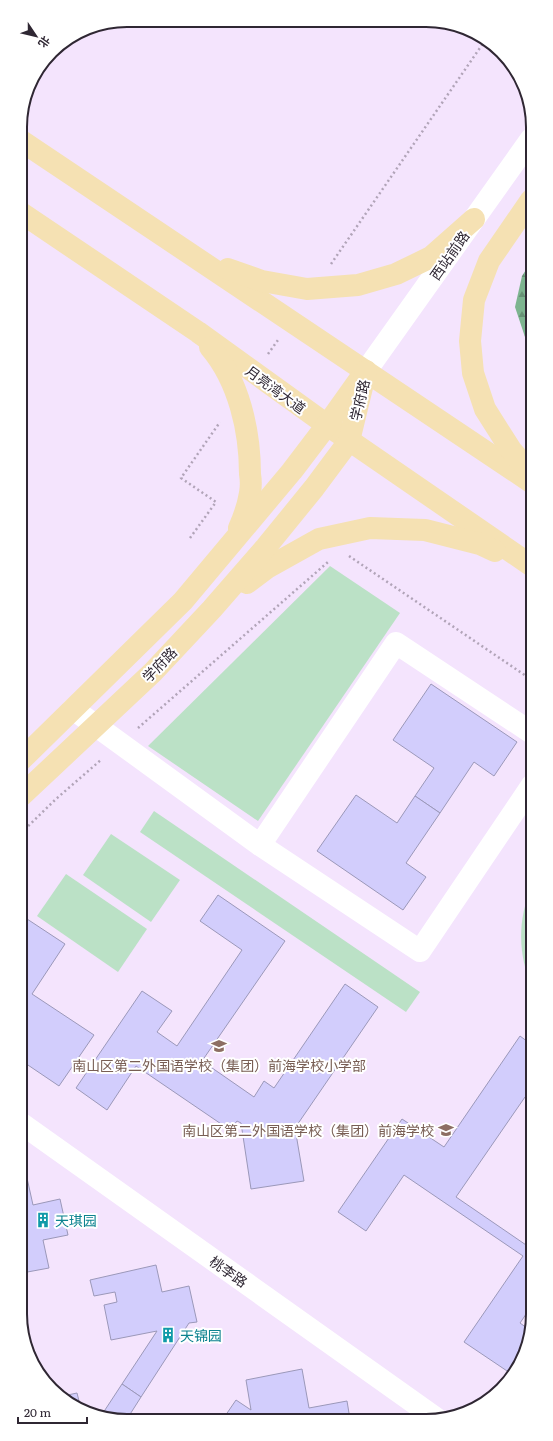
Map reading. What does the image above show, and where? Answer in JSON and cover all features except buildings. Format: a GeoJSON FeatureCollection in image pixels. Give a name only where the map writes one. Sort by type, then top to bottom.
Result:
{"type":"FeatureCollection","features":[{"type":"Feature","properties":{"kind":"main road"},"geometry":{"type":"LineString","coordinates":[[27,145],[526,478]]}},
{"type":"Feature","properties":{"kind":"main road"},"geometry":{"type":"LineString","coordinates":[[526,207],[489,261],[474,300],[470,341],[473,373],[485,409],[511,450],[526,467]]}},
{"type":"Feature","properties":{"kind":"main road","name":"月亮湾大道"},"geometry":{"type":"LineString","coordinates":[[27,217],[198,332],[349,441],[526,564]]}},
{"type":"Feature","properties":{"kind":"main road"},"geometry":{"type":"LineString","coordinates":[[201,260],[262,281],[307,289],[358,285],[396,274],[431,257],[474,219]]}},
{"type":"Feature","properties":{"kind":"main road"},"geometry":{"type":"LineString","coordinates":[[198,332],[215,353],[228,375],[239,402],[247,436],[251,492],[245,516],[230,546]]}},
{"type":"Feature","properties":{"kind":"main road","name":"学府路"},"geometry":{"type":"LineString","coordinates":[[27,754],[183,601],[292,471],[328,425],[366,371]]}},
{"type":"Feature","properties":{"kind":"main road","name":"学府路"},"geometry":{"type":"LineString","coordinates":[[27,790],[153,672],[212,609],[266,547],[314,488],[349,441],[366,371]]}},
{"type":"Feature","properties":{"kind":"main road"},"geometry":{"type":"LineString","coordinates":[[212,609],[267,568],[319,538],[370,528],[425,530],[480,544],[526,565]]}},
{"type":"Feature","properties":{"kind":"street","name":"西站前路"},"geometry":{"type":"LineString","coordinates":[[366,371],[526,145]]}},
{"type":"Feature","properties":{"kind":"street"},"geometry":{"type":"LineString","coordinates":[[260,845],[396,643],[526,729]]}},
{"type":"Feature","properties":{"kind":"street"},"geometry":{"type":"LineString","coordinates":[[74,709],[260,845],[420,951],[526,794]]}},
{"type":"Feature","properties":{"kind":"street","name":"桃李路"},"geometry":{"type":"LineString","coordinates":[[27,1128],[430,1414]]}},
{"type":"Feature","properties":{"kind":"path"},"geometry":{"type":"LineString","coordinates":[[329,266],[482,45]]}},
{"type":"Feature","properties":{"kind":"path"},"geometry":{"type":"LineString","coordinates":[[267,355],[280,336]]}},
{"type":"Feature","properties":{"kind":"path"},"geometry":{"type":"LineString","coordinates":[[190,538],[216,502],[181,478],[222,419]]}},
{"type":"Feature","properties":{"kind":"path"},"geometry":{"type":"LineString","coordinates":[[348,555],[526,676]]}},
{"type":"Feature","properties":{"kind":"path"},"geometry":{"type":"LineString","coordinates":[[27,827],[56,799],[329,561]]}},
{"type":"Feature","properties":{"kind":"green space"},"geometry":{"type":"Polygon","coordinates":[[[526,270],[526,340],[515,307],[522,276],[526,270]]]}},
{"type":"Feature","properties":{"kind":"green space"},"geometry":{"type":"Polygon","coordinates":[[[330,566],[400,613],[258,821],[148,746],[330,566]]]}},
{"type":"Feature","properties":{"kind":"green space"},"geometry":{"type":"Polygon","coordinates":[[[154,811],[420,992],[406,1012],[140,832],[154,811]]]}},
{"type":"Feature","properties":{"kind":"green space"},"geometry":{"type":"Polygon","coordinates":[[[111,834],[180,880],[151,922],[83,875],[111,834]]]}},
{"type":"Feature","properties":{"kind":"green space"},"geometry":{"type":"Polygon","coordinates":[[[66,874],[147,929],[118,972],[37,916],[66,874]]]}},
{"type":"Feature","properties":{"kind":"green space"},"geometry":{"type":"Polygon","coordinates":[[[526,903],[526,971],[521,937],[526,903]]]}},
{"type":"Feature","properties":{"kind":"place","name":"南山区第二外国语学校（集团）前海学校小学部"},"geometry":{"type":"Point","coordinates":[219,1046]}},
{"type":"Feature","properties":{"kind":"place","name":"南山区第二外国语学校（集团）前海学校"},"geometry":{"type":"Point","coordinates":[446,1130]}},
{"type":"Feature","properties":{"kind":"place","name":"天琪园"},"geometry":{"type":"Point","coordinates":[43,1220]}},
{"type":"Feature","properties":{"kind":"place","name":"天锦园"},"geometry":{"type":"Point","coordinates":[168,1335]}}]}
